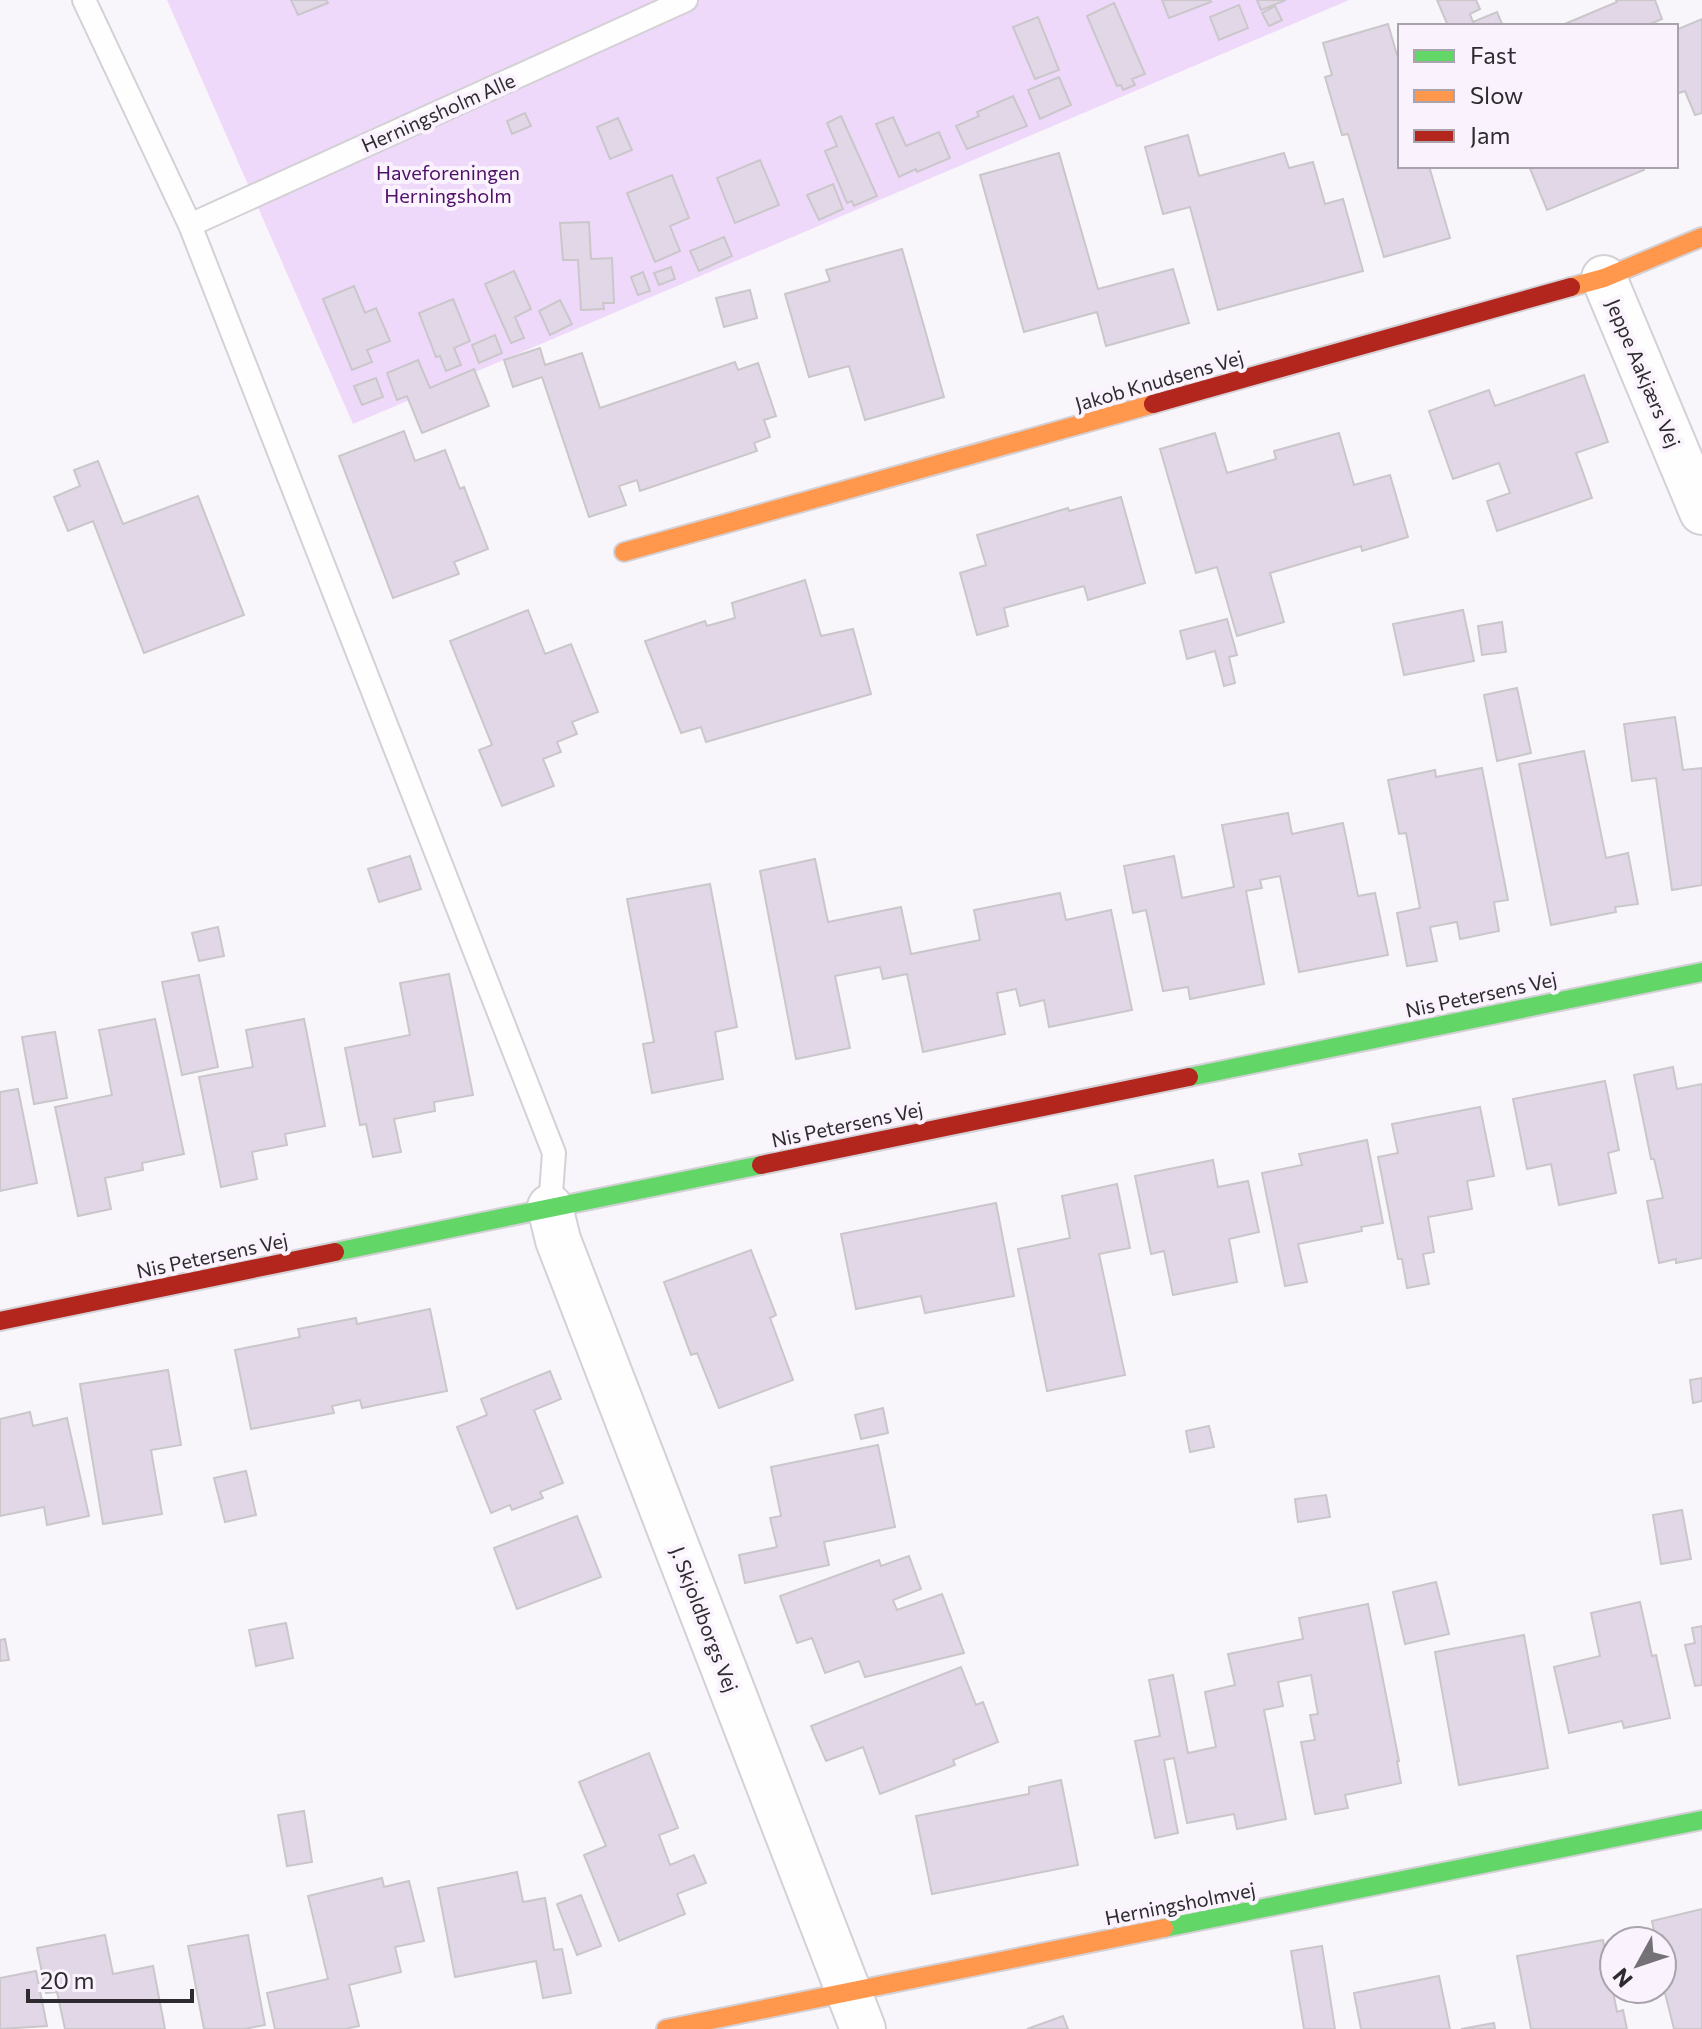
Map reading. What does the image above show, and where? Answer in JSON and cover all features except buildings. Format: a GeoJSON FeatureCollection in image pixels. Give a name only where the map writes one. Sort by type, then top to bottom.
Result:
{"type":"FeatureCollection","features":[{"type":"Feature","properties":{"kind":"street","name":"Jakob Knudsens Vej"},"geometry":{"type":"LineString","coordinates":[[624,552],[1604,278],[1702,237]]}},
{"type":"Feature","properties":{"kind":"street","name":"Jeppe Aakjærs Vej"},"geometry":{"type":"LineString","coordinates":[[1604,278],[1702,512]]}},
{"type":"Feature","properties":{"kind":"street","name":"Nis Petersens Vej"},"geometry":{"type":"LineString","coordinates":[[0,1321],[1702,972]]}},
{"type":"Feature","properties":{"kind":"street","name":"J. Skjoldborgs Vej"},"geometry":{"type":"LineString","coordinates":[[550,1207],[558,1240],[856,2011]]}},
{"type":"Feature","properties":{"kind":"street","name":"Herningsholmvej"},"geometry":{"type":"LineString","coordinates":[[666,2029],[856,2011],[1702,1820]]}},
{"type":"Feature","properties":{"kind":"lane"},"geometry":{"type":"LineString","coordinates":[[84,0],[190,225],[554,1153],[550,1207]]}},
{"type":"Feature","properties":{"kind":"lane","name":"Herningsholm Alle"},"geometry":{"type":"LineString","coordinates":[[190,225],[686,0]]}},
{"type":"Feature","properties":{"kind":"green space","name":"Haveforeningen Herningsholm"},"geometry":{"type":"Polygon","coordinates":[[[167,0],[1349,0],[353,424],[167,0]]]}},
{"type":"Feature","properties":{"kind":"traffic: fast"},"geometry":{"type":"LineString","coordinates":[[1189,1077],[1702,972]]}},
{"type":"Feature","properties":{"kind":"traffic: fast"},"geometry":{"type":"LineString","coordinates":[[335,1252],[761,1165]]}},
{"type":"Feature","properties":{"kind":"traffic: fast"},"geometry":{"type":"LineString","coordinates":[[1164,1928],[1702,1820]]}},
{"type":"Feature","properties":{"kind":"traffic: slow"},"geometry":{"type":"LineString","coordinates":[[1571,287],[1604,278],[1702,237]]}},
{"type":"Feature","properties":{"kind":"traffic: slow"},"geometry":{"type":"LineString","coordinates":[[624,552],[1153,404]]}},
{"type":"Feature","properties":{"kind":"traffic: slow"},"geometry":{"type":"LineString","coordinates":[[666,2029],[1164,1928]]}},
{"type":"Feature","properties":{"kind":"traffic: jam"},"geometry":{"type":"LineString","coordinates":[[1153,404],[1571,287]]}},
{"type":"Feature","properties":{"kind":"traffic: jam"},"geometry":{"type":"LineString","coordinates":[[761,1165],[1189,1077]]}},
{"type":"Feature","properties":{"kind":"traffic: jam"},"geometry":{"type":"LineString","coordinates":[[0,1321],[335,1252]]}}]}
